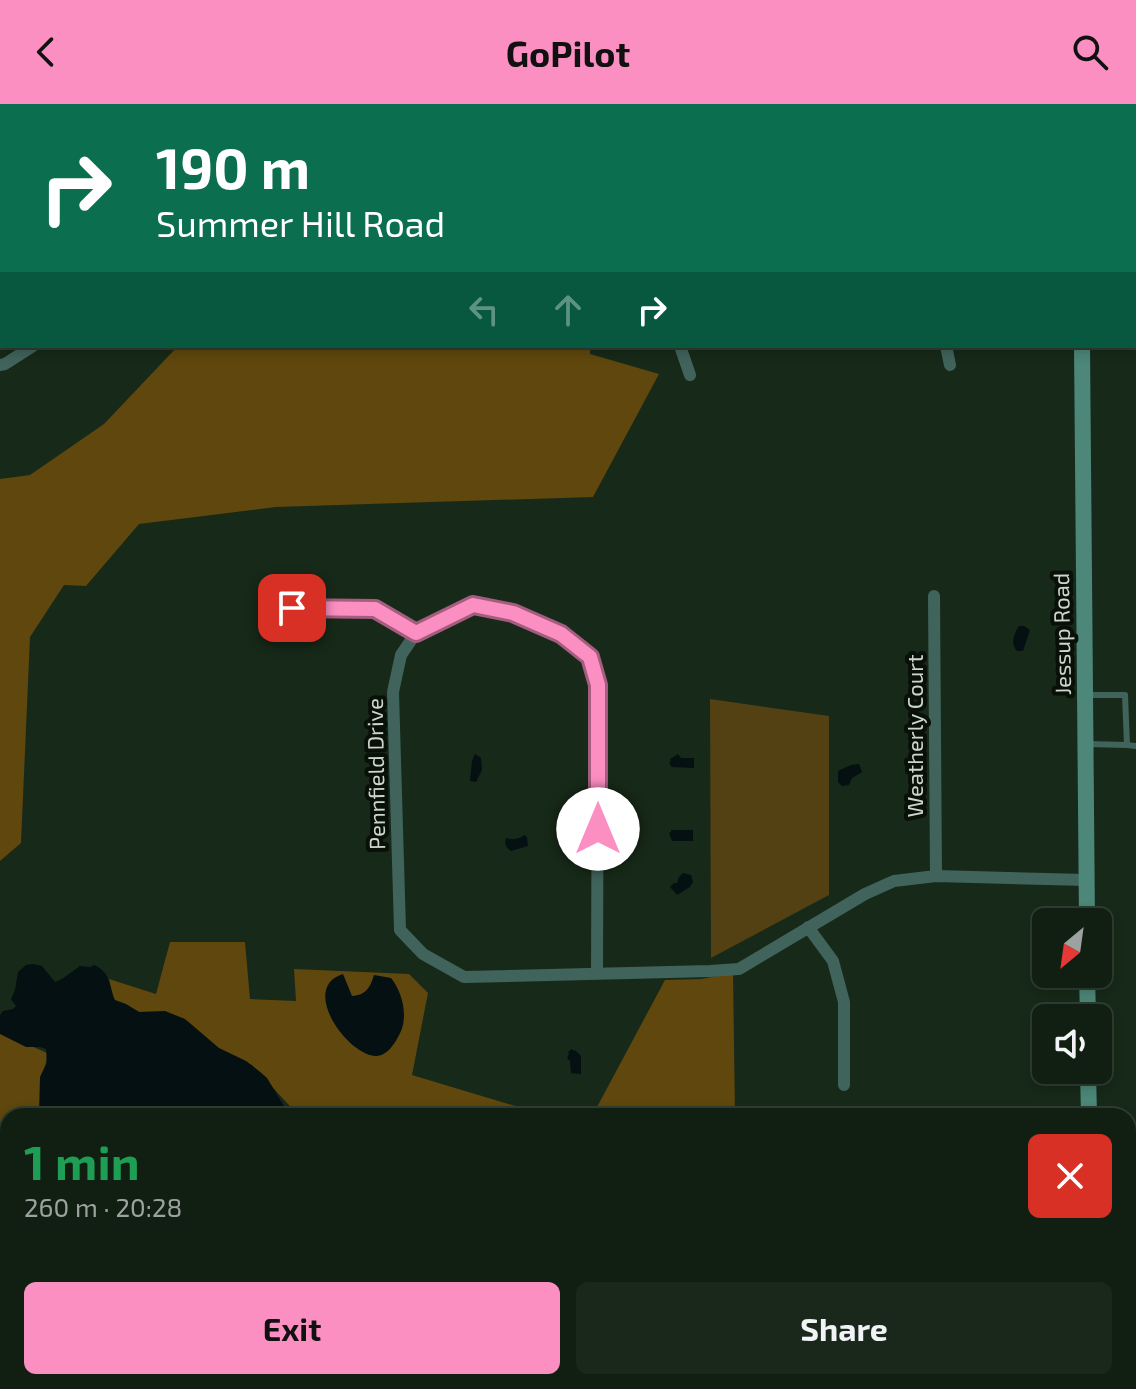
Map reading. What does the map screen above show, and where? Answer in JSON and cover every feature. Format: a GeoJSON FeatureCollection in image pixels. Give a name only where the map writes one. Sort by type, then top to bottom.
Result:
{"type":"FeatureCollection","features":[{"type":"Feature","properties":{"kind":"street"},"geometry":{"type":"LineString","coordinates":[[0,365],[30,348]]}},
{"type":"Feature","properties":{"kind":"street"},"geometry":{"type":"LineString","coordinates":[[681,348],[690,375]]}},
{"type":"Feature","properties":{"kind":"street"},"geometry":{"type":"LineString","coordinates":[[946,348],[950,365]]}},
{"type":"Feature","properties":{"kind":"street","name":"Jessup Road"},"geometry":{"type":"LineString","coordinates":[[1082,348],[1087,908]]}},
{"type":"Feature","properties":{"kind":"street","name":"Weatherly Court"},"geometry":{"type":"LineString","coordinates":[[934,596],[936,876]]}},
{"type":"Feature","properties":{"kind":"street"},"geometry":{"type":"LineString","coordinates":[[292,608],[375,609],[416,633],[473,605],[513,613],[561,634],[590,657],[598,685],[597,974]]}},
{"type":"Feature","properties":{"kind":"street","name":"Pennfield Drive"},"geometry":{"type":"LineString","coordinates":[[416,633],[401,655],[393,692],[400,930],[423,954],[464,977],[739,969],[865,894],[894,881],[936,876],[1086,880]]}},
{"type":"Feature","properties":{"kind":"street"},"geometry":{"type":"LineString","coordinates":[[808,927],[833,961],[844,1002],[844,1085]]}},
{"type":"Feature","properties":{"kind":"street"},"geometry":{"type":"LineString","coordinates":[[1088,1084],[1089,1108]]}},
{"type":"Feature","properties":{"kind":"lane"},"geometry":{"type":"LineString","coordinates":[[1085,695],[1125,695],[1127,745]]}},
{"type":"Feature","properties":{"kind":"lane"},"geometry":{"type":"LineString","coordinates":[[1085,744],[1136,746]]}},
{"type":"Feature","properties":{"kind":"shaded area"},"geometry":{"type":"Polygon","coordinates":[[[176,348],[590,348],[590,354],[659,374],[593,497],[276,507],[139,524],[86,586],[64,585],[30,637],[21,843],[0,861],[0,479],[30,475],[104,424],[176,348]]]}},
{"type":"Feature","properties":{"kind":"shaded area"},"geometry":{"type":"Polygon","coordinates":[[[1019,626],[1030,630],[1023,651],[1017,651],[1013,642],[1019,626]]]}},
{"type":"Feature","properties":{"kind":"shaded area"},"geometry":{"type":"Polygon","coordinates":[[[710,699],[829,716],[829,895],[711,958],[710,699]]]}},
{"type":"Feature","properties":{"kind":"shaded area"},"geometry":{"type":"Polygon","coordinates":[[[475,754],[481,758],[482,770],[476,782],[470,781],[475,754]]]}},
{"type":"Feature","properties":{"kind":"shaded area"},"geometry":{"type":"Polygon","coordinates":[[[678,754],[681,758],[694,758],[694,768],[672,767],[670,759],[678,754]]]}},
{"type":"Feature","properties":{"kind":"shaded area"},"geometry":{"type":"Polygon","coordinates":[[[859,764],[862,772],[852,778],[849,785],[842,786],[838,782],[838,771],[859,764]]]}},
{"type":"Feature","properties":{"kind":"shaded area"},"geometry":{"type":"Polygon","coordinates":[[[671,830],[693,830],[693,841],[672,841],[671,830]]]}},
{"type":"Feature","properties":{"kind":"shaded area"},"geometry":{"type":"Polygon","coordinates":[[[524,835],[528,846],[511,851],[507,847],[506,838],[516,839],[524,835]]]}},
{"type":"Feature","properties":{"kind":"shaded area"},"geometry":{"type":"Polygon","coordinates":[[[683,873],[691,875],[693,882],[677,895],[670,887],[677,883],[683,873]]]}},
{"type":"Feature","properties":{"kind":"shaded area"},"geometry":{"type":"Polygon","coordinates":[[[170,942],[245,942],[250,999],[296,1001],[294,969],[409,974],[428,993],[412,1075],[522,1108],[292,1108],[252,1065],[114,1000],[109,979],[156,994],[170,942]]]}},
{"type":"Feature","properties":{"kind":"shaded area"},"geometry":{"type":"Polygon","coordinates":[[[26,965],[42,966],[55,982],[80,966],[100,968],[107,976],[115,1000],[139,1012],[165,1011],[185,1019],[219,1048],[246,1061],[267,1078],[286,1108],[39,1108],[40,1077],[47,1062],[46,1049],[26,1047],[0,1034],[0,1015],[16,1006],[11,999],[18,972],[26,965]]]}},
{"type":"Feature","properties":{"kind":"shaded area"},"geometry":{"type":"Polygon","coordinates":[[[733,973],[735,1108],[581,1108],[597,1107],[665,980],[701,979],[733,973]]]}},
{"type":"Feature","properties":{"kind":"shaded area"},"geometry":{"type":"Polygon","coordinates":[[[343,974],[352,996],[367,990],[374,975],[391,978],[398,990],[403,1003],[403,1024],[394,1043],[380,1056],[363,1052],[351,1044],[332,1019],[326,1005],[326,992],[331,981],[343,974]]]}},
{"type":"Feature","properties":{"kind":"shaded area"},"geometry":{"type":"Polygon","coordinates":[[[0,1032],[47,1053],[41,1108],[0,1108],[0,1032]]]}},
{"type":"Feature","properties":{"kind":"shaded area"},"geometry":{"type":"Polygon","coordinates":[[[572,1049],[581,1056],[581,1074],[571,1073],[567,1058],[572,1049]]]}},
{"type":"Feature","properties":{"kind":"route"},"geometry":{"type":"LineString","coordinates":[[292,608],[375,609],[416,633],[473,605],[513,613],[561,634],[590,657],[598,685],[598,829]]}}]}
